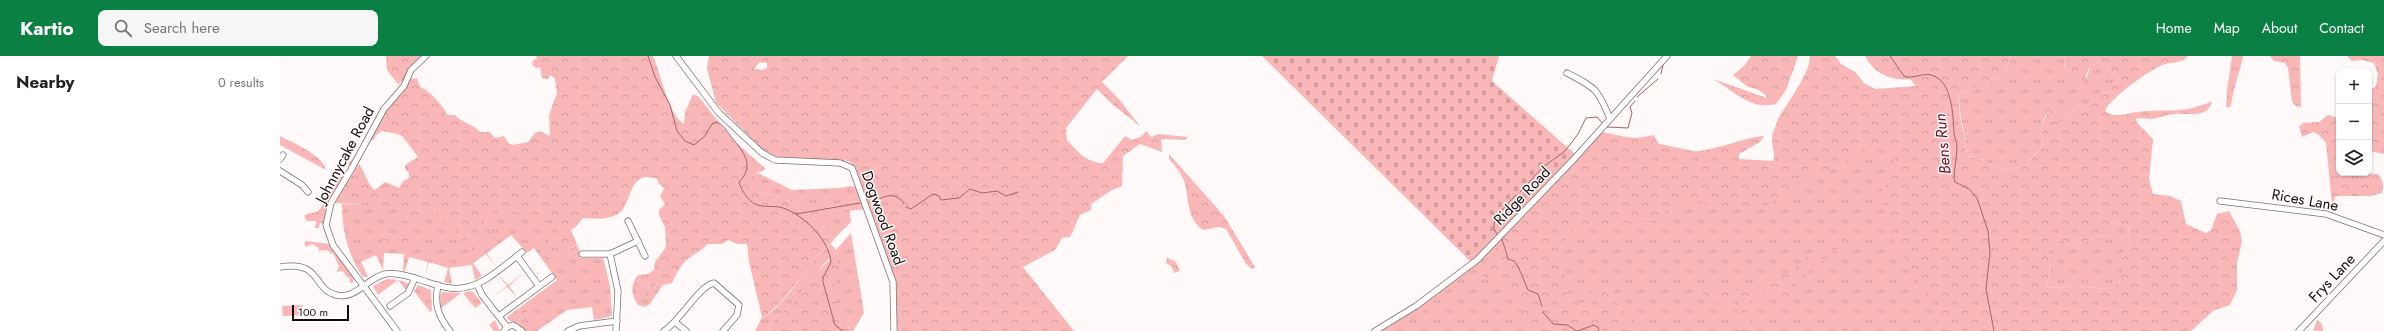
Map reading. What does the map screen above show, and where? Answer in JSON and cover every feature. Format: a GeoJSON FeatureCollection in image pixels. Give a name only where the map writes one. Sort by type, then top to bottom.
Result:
{"type":"FeatureCollection","features":[{"type":"Feature","properties":{"kind":"street","name":"Johnnycake Road"},"geometry":{"type":"LineString","coordinates":[[397,331],[329,238],[326,225],[327,211],[384,109],[401,90],[411,70],[426,56]]}},
{"type":"Feature","properties":{"kind":"street","name":"Dogwood Road"},"geometry":{"type":"LineString","coordinates":[[676,56],[719,113],[762,153],[775,160],[840,162],[852,168],[893,282],[894,331]]}},
{"type":"Feature","properties":{"kind":"street","name":"Ridge Road"},"geometry":{"type":"LineString","coordinates":[[1375,331],[1416,306],[1477,260],[1610,120],[1667,56]]}},
{"type":"Feature","properties":{"kind":"street"},"geometry":{"type":"LineString","coordinates":[[1567,73],[1588,84],[1599,93],[1610,120]]}},
{"type":"Feature","properties":{"kind":"street"},"geometry":{"type":"LineString","coordinates":[[280,171],[302,185],[308,192]]}},
{"type":"Feature","properties":{"kind":"street","name":"Rices Lane"},"geometry":{"type":"LineString","coordinates":[[2220,200],[2326,214],[2384,235]]}},
{"type":"Feature","properties":{"kind":"street"},"geometry":{"type":"LineString","coordinates":[[628,221],[645,256]]}},
{"type":"Feature","properties":{"kind":"street"},"geometry":{"type":"LineString","coordinates":[[582,254],[610,254],[638,241]]}},
{"type":"Feature","properties":{"kind":"street","name":"Frys Lane"},"geometry":{"type":"LineString","coordinates":[[2299,331],[2384,241]]}},
{"type":"Feature","properties":{"kind":"street"},"geometry":{"type":"LineString","coordinates":[[280,267],[298,266],[309,270],[334,295],[349,295],[372,280],[386,274],[399,274],[456,289],[477,284],[519,254],[538,286]]}},
{"type":"Feature","properties":{"kind":"street"},"geometry":{"type":"LineString","coordinates":[[610,254],[618,291],[616,331]]}},
{"type":"Feature","properties":{"kind":"street"},"geometry":{"type":"LineString","coordinates":[[499,316],[552,276]]}},
{"type":"Feature","properties":{"kind":"street"},"geometry":{"type":"LineString","coordinates":[[390,306],[408,293],[415,278]]}},
{"type":"Feature","properties":{"kind":"street"},"geometry":{"type":"LineString","coordinates":[[664,331],[676,322],[706,286],[714,283],[739,305],[737,315],[723,331]]}},
{"type":"Feature","properties":{"kind":"street"},"geometry":{"type":"LineString","coordinates":[[477,284],[482,295],[499,316],[506,329],[516,326],[522,331]]}},
{"type":"Feature","properties":{"kind":"street"},"geometry":{"type":"LineString","coordinates":[[438,285],[436,306],[441,318],[450,331]]}},
{"type":"Feature","properties":{"kind":"street"},"geometry":{"type":"LineString","coordinates":[[568,331],[579,326],[617,320]]}},
{"type":"Feature","properties":{"kind":"street"},"geometry":{"type":"LineString","coordinates":[[676,322],[686,331]]}},
{"type":"Feature","properties":{"kind":"green space"},"geometry":{"type":"Polygon","coordinates":[[[386,56],[422,56],[411,66],[403,81],[398,84],[387,70],[386,56]]]}},
{"type":"Feature","properties":{"kind":"green space"},"geometry":{"type":"Polygon","coordinates":[[[536,56],[653,56],[669,103],[678,119],[684,124],[685,112],[693,94],[699,97],[733,140],[766,169],[753,175],[760,193],[788,199],[797,208],[806,213],[862,199],[865,209],[849,211],[849,208],[813,215],[834,239],[781,302],[764,318],[762,317],[749,262],[747,244],[737,244],[728,240],[722,244],[708,244],[685,262],[679,269],[672,283],[663,285],[655,284],[654,294],[649,298],[645,295],[648,292],[649,284],[645,282],[637,286],[635,284],[639,281],[639,275],[648,274],[654,270],[655,262],[666,247],[665,227],[659,215],[659,210],[665,204],[660,196],[664,188],[658,183],[657,178],[641,178],[636,182],[625,206],[616,215],[596,219],[583,218],[575,228],[568,230],[568,239],[576,243],[576,248],[567,255],[560,255],[550,266],[544,255],[544,250],[555,223],[551,218],[548,221],[543,220],[535,213],[525,218],[507,212],[502,214],[484,213],[484,226],[480,242],[466,255],[471,246],[467,239],[461,242],[456,230],[467,228],[460,224],[451,228],[449,225],[452,218],[448,212],[445,221],[437,228],[434,228],[433,223],[437,212],[432,210],[421,219],[411,218],[408,221],[403,221],[401,208],[388,207],[378,211],[358,204],[334,203],[359,164],[371,186],[375,190],[385,182],[399,188],[403,181],[409,178],[409,173],[405,169],[405,165],[418,157],[403,137],[398,134],[382,131],[376,135],[374,140],[370,140],[384,112],[408,85],[410,79],[417,78],[420,87],[428,91],[436,99],[443,107],[447,115],[455,115],[480,132],[490,132],[495,138],[504,136],[508,143],[513,145],[528,142],[535,133],[540,131],[550,136],[549,115],[557,93],[555,79],[551,75],[548,79],[542,78],[540,67],[536,68],[532,65],[533,60],[537,59],[536,56]]]}},
{"type":"Feature","properties":{"kind":"green space"},"geometry":{"type":"Polygon","coordinates":[[[709,56],[1128,56],[1102,82],[1118,98],[1140,126],[1112,104],[1097,89],[1066,128],[1067,140],[1087,159],[1103,163],[1125,136],[1132,140],[1142,136],[1146,131],[1151,137],[1159,134],[1188,137],[1185,140],[1161,139],[1162,152],[1140,144],[1123,156],[1122,186],[1112,190],[1091,204],[1091,210],[1080,215],[1070,237],[1062,238],[1055,250],[1023,267],[1074,331],[897,331],[896,283],[855,166],[848,161],[790,159],[768,155],[716,103],[707,68],[709,56]],[[760,62],[754,69],[762,70],[767,68],[767,63],[760,62]]]}},
{"type":"Feature","properties":{"kind":"green space"},"geometry":{"type":"Polygon","coordinates":[[[1262,56],[1499,56],[1492,81],[1576,155],[1471,262],[1262,56]]]}},
{"type":"Feature","properties":{"kind":"green space"},"geometry":{"type":"Polygon","coordinates":[[[1751,56],[1798,56],[1786,90],[1776,104],[1758,105],[1750,102],[1713,79],[1767,98],[1767,96],[1757,89],[1748,87],[1733,75],[1745,65],[1751,56]]]}},
{"type":"Feature","properties":{"kind":"green space"},"geometry":{"type":"Polygon","coordinates":[[[1810,56],[1835,56],[1841,64],[1855,72],[1864,83],[1875,89],[1916,86],[1910,79],[1897,79],[1878,72],[1865,56],[2010,56],[2006,71],[1987,84],[1959,93],[1960,117],[1967,156],[1983,160],[1998,169],[2009,170],[2025,165],[2043,145],[2042,127],[2044,119],[2050,111],[2055,121],[2061,123],[2066,120],[2068,115],[2075,108],[2094,102],[2119,79],[2099,61],[2090,66],[2083,83],[2078,84],[2064,73],[2066,56],[2188,56],[2182,61],[2160,66],[2146,74],[2113,100],[2105,111],[2113,115],[2121,115],[2148,111],[2183,110],[2212,101],[2210,107],[2202,113],[2174,114],[2152,119],[2136,118],[2137,123],[2153,139],[2149,179],[2153,194],[2170,196],[2181,201],[2186,224],[2206,233],[2211,230],[2217,214],[2229,211],[2240,231],[2242,241],[2237,263],[2237,290],[2230,305],[2213,311],[2191,331],[1936,331],[1937,320],[1932,303],[1896,244],[1885,216],[1880,194],[1895,166],[1890,150],[1879,144],[1864,150],[1841,165],[1793,184],[1786,195],[1768,205],[1719,208],[1698,201],[1685,200],[1669,206],[1661,218],[1657,221],[1624,222],[1574,228],[1565,241],[1560,257],[1561,267],[1570,288],[1565,298],[1591,308],[1592,289],[1602,289],[1645,331],[1533,331],[1518,318],[1523,306],[1518,292],[1503,283],[1486,278],[1476,273],[1501,241],[1602,136],[1637,138],[1654,135],[1661,146],[1673,151],[1688,152],[1704,150],[1764,136],[1760,142],[1739,154],[1739,159],[1773,161],[1773,132],[1778,119],[1802,80],[1809,63],[1810,56]],[[2117,222],[2111,223],[2111,235],[2095,237],[2073,247],[2064,241],[2059,241],[2047,253],[2050,271],[2047,284],[2044,288],[2076,286],[2108,289],[2122,280],[2122,258],[2130,239],[2128,227],[2117,222]]]}},
{"type":"Feature","properties":{"kind":"green space"},"geometry":{"type":"Polygon","coordinates":[[[2010,56],[2066,56],[2064,68],[2087,78],[2090,66],[2099,61],[2119,79],[2099,99],[2075,108],[2068,115],[2066,120],[2061,123],[2055,121],[2049,111],[2044,119],[2042,127],[2043,145],[2025,165],[2009,170],[1998,169],[1983,160],[1967,156],[1959,93],[1987,84],[2006,71],[2010,56]]]}},
{"type":"Feature","properties":{"kind":"green space"},"geometry":{"type":"Polygon","coordinates":[[[2232,56],[2243,56],[2231,106],[2226,108],[2227,90],[2232,56]]]}},
{"type":"Feature","properties":{"kind":"green space"},"geometry":{"type":"Polygon","coordinates":[[[2270,56],[2300,56],[2301,107],[2296,106],[2292,102],[2288,68],[2285,63],[2274,61],[2270,56]]]}},
{"type":"Feature","properties":{"kind":"green space"},"geometry":{"type":"Polygon","coordinates":[[[2347,56],[2384,56],[2384,154],[2372,152],[2372,89],[2376,86],[2378,74],[2374,63],[2362,60],[2352,61],[2347,56]]]}},
{"type":"Feature","properties":{"kind":"green space"},"geometry":{"type":"Polygon","coordinates":[[[1871,107],[2007,331],[1381,331],[1417,309],[1472,266],[1602,132],[1785,170],[1871,107]]]}},
{"type":"Feature","properties":{"kind":"green space"},"geometry":{"type":"Polygon","coordinates":[[[2328,115],[2336,117],[2336,176],[2372,176],[2372,174],[2378,174],[2383,183],[2382,193],[2370,196],[2336,196],[2332,204],[2326,143],[2318,134],[2313,132],[2302,137],[2299,127],[2303,123],[2319,122],[2328,115]]]}},
{"type":"Feature","properties":{"kind":"green space"},"geometry":{"type":"Polygon","coordinates":[[[280,136],[313,154],[319,159],[326,170],[280,145],[280,136]]]}},
{"type":"Feature","properties":{"kind":"green space"},"geometry":{"type":"Polygon","coordinates":[[[1169,154],[1224,216],[1255,267],[1252,269],[1246,264],[1226,229],[1219,227],[1203,230],[1194,221],[1190,211],[1186,188],[1182,176],[1169,159],[1169,154]]]}},
{"type":"Feature","properties":{"kind":"green space"},"geometry":{"type":"Polygon","coordinates":[[[355,158],[356,159],[325,213],[327,239],[322,223],[320,223],[319,228],[315,228],[316,221],[307,221],[304,216],[319,210],[337,182],[335,177],[343,177],[348,170],[349,162],[355,158]]]}},
{"type":"Feature","properties":{"kind":"green space"},"geometry":{"type":"Polygon","coordinates":[[[758,173],[792,190],[840,188],[850,186],[856,187],[862,199],[806,213],[797,208],[788,199],[760,193],[752,175],[758,173]]]}},
{"type":"Feature","properties":{"kind":"green space"},"geometry":{"type":"Polygon","coordinates":[[[342,204],[564,212],[579,250],[579,258],[603,258],[610,286],[612,316],[594,320],[592,307],[567,310],[537,331],[525,331],[519,324],[508,320],[507,317],[557,280],[534,248],[527,253],[511,235],[487,253],[495,266],[486,254],[473,263],[482,276],[475,280],[472,265],[449,268],[452,284],[444,282],[448,268],[429,262],[425,277],[428,262],[409,257],[405,271],[403,271],[404,254],[384,253],[383,270],[376,255],[361,262],[368,277],[363,277],[353,260],[347,242],[343,224],[342,204]]]}},
{"type":"Feature","properties":{"kind":"green space"},"geometry":{"type":"Polygon","coordinates":[[[849,208],[851,222],[834,239],[812,215],[849,208]]]}},
{"type":"Feature","properties":{"kind":"green space"},"geometry":{"type":"Polygon","coordinates":[[[2117,222],[2128,227],[2130,239],[2122,258],[2122,280],[2108,289],[2076,286],[2044,288],[2047,284],[2050,271],[2047,253],[2059,241],[2064,241],[2073,247],[2095,237],[2111,235],[2111,223],[2117,222]]]}},
{"type":"Feature","properties":{"kind":"green space"},"geometry":{"type":"Polygon","coordinates":[[[491,227],[506,227],[508,229],[499,236],[491,236],[491,227]]]}},
{"type":"Feature","properties":{"kind":"green space"},"geometry":{"type":"Polygon","coordinates":[[[410,233],[412,246],[383,244],[383,239],[410,233]]]}},
{"type":"Feature","properties":{"kind":"green space"},"geometry":{"type":"Polygon","coordinates":[[[851,233],[864,313],[853,331],[851,331],[843,317],[834,297],[833,290],[838,261],[828,259],[791,306],[776,317],[767,331],[755,331],[762,317],[764,318],[774,310],[822,252],[831,244],[836,250],[851,233]]]}},
{"type":"Feature","properties":{"kind":"green space"},"geometry":{"type":"Polygon","coordinates":[[[1844,234],[1847,239],[1827,259],[1813,266],[1787,298],[1769,292],[1753,298],[1746,310],[1754,331],[1742,331],[1735,304],[1714,302],[1703,297],[1702,290],[1725,288],[1741,291],[1772,280],[1791,271],[1806,258],[1829,247],[1844,234]]]}},
{"type":"Feature","properties":{"kind":"green space"},"geometry":{"type":"Polygon","coordinates":[[[306,241],[330,244],[354,277],[353,283],[350,283],[350,279],[342,271],[336,272],[339,267],[334,255],[327,250],[318,251],[319,248],[312,244],[306,247],[304,243],[306,241]]]}},
{"type":"Feature","properties":{"kind":"green space"},"geometry":{"type":"Polygon","coordinates":[[[833,256],[837,257],[839,262],[839,271],[834,285],[833,294],[851,331],[767,331],[776,317],[791,306],[808,282],[833,256]]]}},
{"type":"Feature","properties":{"kind":"green space"},"geometry":{"type":"Polygon","coordinates":[[[1167,258],[1175,261],[1180,271],[1174,273],[1172,267],[1166,263],[1167,258]]]}},
{"type":"Feature","properties":{"kind":"green space"},"geometry":{"type":"Polygon","coordinates":[[[524,273],[509,286],[517,297],[507,287],[491,298],[507,286],[498,274],[508,285],[524,273]]]}},
{"type":"Feature","properties":{"kind":"green space"},"geometry":{"type":"Polygon","coordinates":[[[640,275],[637,286],[645,282],[649,284],[648,289],[655,290],[655,284],[663,285],[649,305],[645,307],[638,305],[632,290],[635,278],[640,275]]]}},
{"type":"Feature","properties":{"kind":"green space"},"geometry":{"type":"Polygon","coordinates":[[[387,279],[399,280],[409,284],[406,290],[398,280],[378,295],[373,286],[387,279]]]}},
{"type":"Feature","properties":{"kind":"green space"},"geometry":{"type":"Polygon","coordinates":[[[418,285],[431,290],[432,311],[430,312],[414,291],[418,285]]]}},
{"type":"Feature","properties":{"kind":"green space"},"geometry":{"type":"Polygon","coordinates":[[[472,291],[482,303],[475,308],[463,293],[472,291]]]}},
{"type":"Feature","properties":{"kind":"green space"},"geometry":{"type":"Polygon","coordinates":[[[442,292],[461,293],[441,308],[440,296],[442,292]]]}},
{"type":"Feature","properties":{"kind":"green space"},"geometry":{"type":"Polygon","coordinates":[[[303,305],[303,315],[283,316],[282,306],[303,305]]]}},
{"type":"Feature","properties":{"kind":"green space"},"geometry":{"type":"Polygon","coordinates":[[[524,307],[527,312],[517,319],[514,314],[524,307]]]}},
{"type":"Feature","properties":{"kind":"green space"},"geometry":{"type":"Polygon","coordinates":[[[1848,313],[1850,331],[1841,331],[1838,314],[1848,313]]]}},
{"type":"Feature","properties":{"kind":"green space"},"geometry":{"type":"Polygon","coordinates":[[[495,320],[500,331],[494,331],[489,325],[495,320]]]}},
{"type":"Feature","properties":{"kind":"green space"},"geometry":{"type":"Polygon","coordinates":[[[2317,320],[2322,324],[2323,331],[2313,331],[2317,320]]]}},
{"type":"Feature","properties":{"kind":"waterway"},"geometry":{"type":"LineString","coordinates":[[648,56],[655,77],[670,105],[677,131],[685,141],[694,145],[704,137],[712,124],[717,122],[722,125],[744,154],[746,159],[746,170],[744,176],[739,182],[748,198],[753,203],[758,205],[780,207],[791,211],[807,222],[826,245],[831,262],[823,278],[823,282],[835,325],[843,331]]}},
{"type":"Feature","properties":{"kind":"waterway","name":"Bens Run"},"geometry":{"type":"LineString","coordinates":[[1890,56],[1904,76],[1912,77],[1926,74],[1934,76],[1945,85],[1948,92],[1957,145],[1954,174],[1955,182],[1969,189],[1977,198],[1988,231],[1990,253],[1986,289],[1994,331]]}},
{"type":"Feature","properties":{"kind":"waterway"},"geometry":{"type":"LineString","coordinates":[[1661,74],[1663,65]]}},
{"type":"Feature","properties":{"kind":"waterway"},"geometry":{"type":"LineString","coordinates":[[1637,97],[1658,79]]}},
{"type":"Feature","properties":{"kind":"waterway"},"geometry":{"type":"LineString","coordinates":[[1607,127],[1628,128],[1632,113],[1630,107],[1635,101]]}},
{"type":"Feature","properties":{"kind":"waterway"},"geometry":{"type":"LineString","coordinates":[[1520,192],[1543,167],[1565,151],[1578,134],[1586,118],[1597,117],[1602,123]]}},
{"type":"Feature","properties":{"kind":"waterway"},"geometry":{"type":"LineString","coordinates":[[906,207],[911,209],[933,194],[939,196],[941,200],[959,198],[970,189],[982,193],[997,191],[1006,196],[1018,192]]}},
{"type":"Feature","properties":{"kind":"waterway"},"geometry":{"type":"LineString","coordinates":[[1497,234],[1494,229],[1494,223],[1501,211],[1516,195]]}},
{"type":"Feature","properties":{"kind":"waterway"},"geometry":{"type":"LineString","coordinates":[[869,202],[887,196],[895,196],[904,203]]}},
{"type":"Feature","properties":{"kind":"waterway"},"geometry":{"type":"LineString","coordinates":[[796,214],[860,203]]}},
{"type":"Feature","properties":{"kind":"waterway"},"geometry":{"type":"LineString","coordinates":[[1501,237],[1508,259],[1514,261],[1518,266],[1528,290],[1538,294],[1542,306]]}},
{"type":"Feature","properties":{"kind":"waterway"},"geometry":{"type":"LineString","coordinates":[[1543,312],[1553,324],[1567,325],[1577,331],[1594,325],[1599,328],[1598,331]]}}]}
